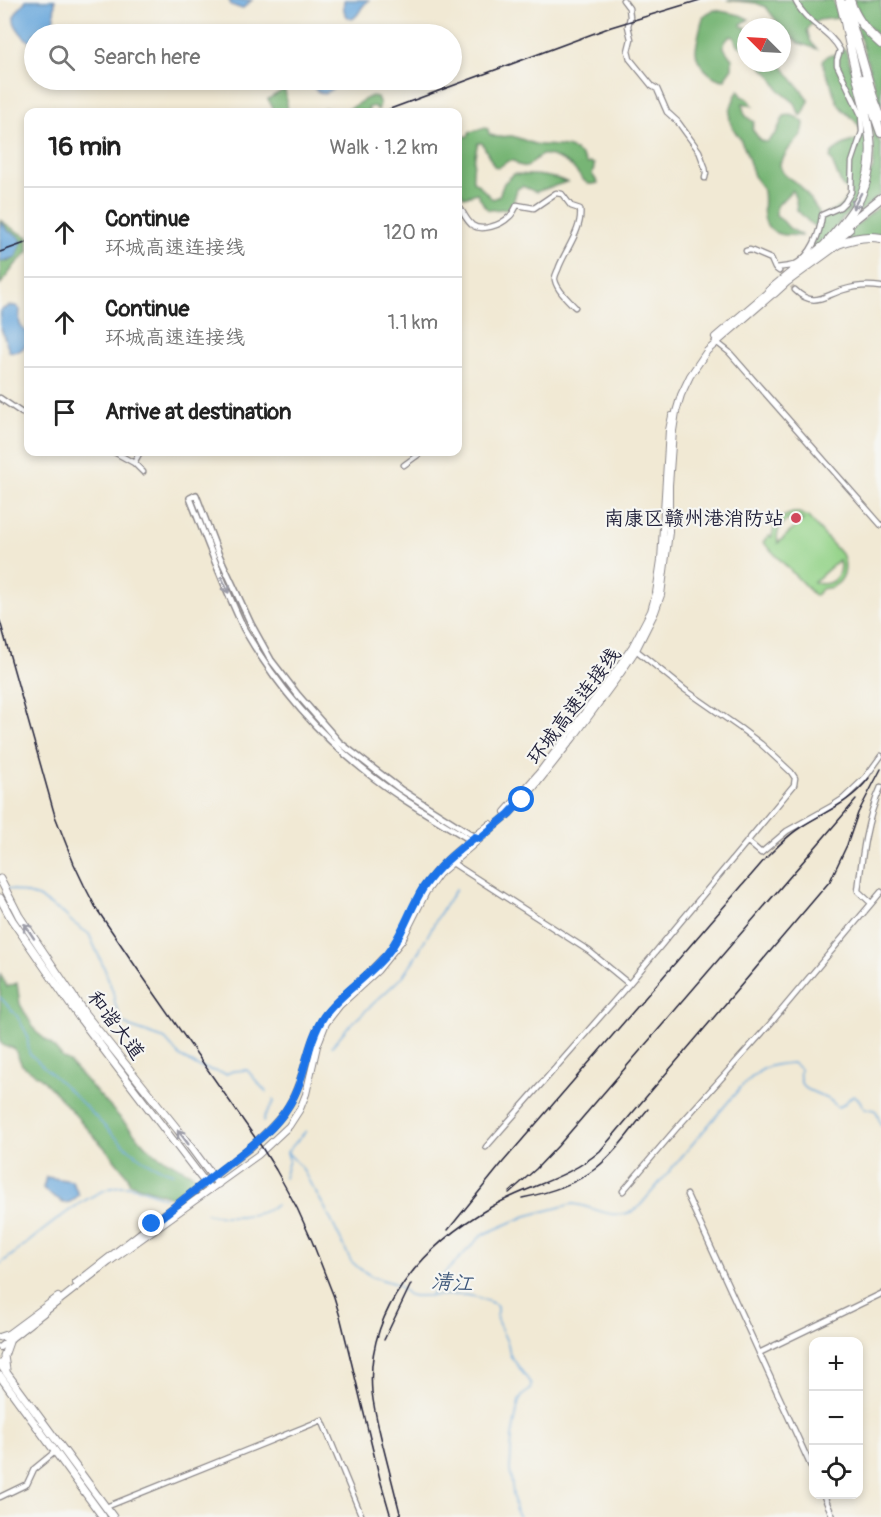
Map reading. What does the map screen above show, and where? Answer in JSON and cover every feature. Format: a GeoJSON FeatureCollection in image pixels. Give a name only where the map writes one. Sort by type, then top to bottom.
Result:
{"type":"FeatureCollection","features":[{"type":"Feature","properties":{"kind":"highway"},"geometry":{"type":"LineString","coordinates":[[824,246],[860,199],[871,162],[870,134],[840,0]]}},
{"type":"Feature","properties":{"kind":"highway"},"geometry":{"type":"LineString","coordinates":[[845,0],[881,117]]}},
{"type":"Feature","properties":{"kind":"highway"},"geometry":{"type":"LineString","coordinates":[[850,0],[860,21],[881,44]]}},
{"type":"Feature","properties":{"kind":"highway"},"geometry":{"type":"LineString","coordinates":[[845,22],[881,133]]}},
{"type":"Feature","properties":{"kind":"highway"},"geometry":{"type":"LineString","coordinates":[[772,292],[881,200]]}},
{"type":"Feature","properties":{"kind":"highway"},"geometry":{"type":"LineString","coordinates":[[810,264],[881,200]]}},
{"type":"Feature","properties":{"kind":"highway"},"geometry":{"type":"LineString","coordinates":[[772,292],[847,240],[859,237],[881,238]]}},
{"type":"Feature","properties":{"kind":"highway","name":"和谐大道"},"geometry":{"type":"LineString","coordinates":[[0,879],[19,916],[85,1014],[218,1184]]}},
{"type":"Feature","properties":{"kind":"highway","name":"和谐大道"},"geometry":{"type":"LineString","coordinates":[[0,898],[12,920],[79,1017],[210,1190]]}},
{"type":"Feature","properties":{"kind":"highway"},"geometry":{"type":"LineString","coordinates":[[4,1338],[3,1374],[113,1517]]}},
{"type":"Feature","properties":{"kind":"highway"},"geometry":{"type":"LineString","coordinates":[[0,1364],[3,1374],[103,1517]]}},
{"type":"Feature","properties":{"kind":"main road","name":"环城高速连接线"},"geometry":{"type":"LineString","coordinates":[[0,1347],[4,1338],[252,1146],[278,1121],[290,1105],[304,1070],[311,1044],[324,1017],[386,955],[399,937],[423,889],[436,872],[506,812],[539,773],[634,649],[651,611],[656,593],[664,532],[669,430],[677,393],[696,358],[772,292]]}},
{"type":"Feature","properties":{"kind":"main road"},"geometry":{"type":"LineString","coordinates":[[196,495],[218,553],[251,624],[271,660],[298,695],[339,742],[400,789],[474,840],[366,772],[332,743],[290,696],[265,663],[243,627],[190,498],[196,495]]}},
{"type":"Feature","properties":{"kind":"main road","name":"环城高速连接线"},"geometry":{"type":"LineString","coordinates":[[4,1338],[233,1174],[258,1155],[289,1126],[306,1094],[317,1046],[326,1023],[340,1005],[369,979],[402,940],[426,892],[450,860]]}},
{"type":"Feature","properties":{"kind":"street"},"geometry":{"type":"LineString","coordinates":[[624,0],[630,17],[628,26],[631,39],[628,51],[630,60],[657,89],[667,112],[678,122],[699,151],[705,168],[705,178]]}},
{"type":"Feature","properties":{"kind":"street"},"geometry":{"type":"LineString","coordinates":[[746,251],[750,250],[771,259],[777,270],[801,260],[819,234],[822,215],[840,207],[852,187],[852,162],[862,132],[861,115],[837,65],[840,50],[832,38],[801,11],[795,0]]}},
{"type":"Feature","properties":{"kind":"street"},"geometry":{"type":"LineString","coordinates":[[462,211],[473,225],[487,227],[497,225],[511,216],[518,205],[534,208],[556,193],[562,194],[571,206],[580,209],[581,221],[555,276],[559,289],[575,307]]}},
{"type":"Feature","properties":{"kind":"street"},"geometry":{"type":"LineString","coordinates":[[795,290],[804,297],[814,300],[860,286],[881,287]]}},
{"type":"Feature","properties":{"kind":"street"},"geometry":{"type":"LineString","coordinates":[[714,340],[729,352],[881,525]]}},
{"type":"Feature","properties":{"kind":"street"},"geometry":{"type":"LineString","coordinates":[[0,398],[24,414]]}},
{"type":"Feature","properties":{"kind":"street"},"geometry":{"type":"LineString","coordinates":[[121,456],[134,463],[143,472]]}},
{"type":"Feature","properties":{"kind":"street"},"geometry":{"type":"LineString","coordinates":[[134,463],[138,456]]}},
{"type":"Feature","properties":{"kind":"street"},"geometry":{"type":"LineString","coordinates":[[404,465],[416,456]]}},
{"type":"Feature","properties":{"kind":"street"},"geometry":{"type":"LineString","coordinates":[[486,1147],[629,984],[794,785],[795,778],[792,772],[740,728],[684,689],[634,649]]}},
{"type":"Feature","properties":{"kind":"street"},"geometry":{"type":"LineString","coordinates":[[747,841],[761,853],[787,831],[843,799],[865,778],[881,756]]}},
{"type":"Feature","properties":{"kind":"street"},"geometry":{"type":"LineString","coordinates":[[872,903],[858,891],[866,832],[870,814],[881,787]]}},
{"type":"Feature","properties":{"kind":"street"},"geometry":{"type":"LineString","coordinates":[[450,860],[589,951],[629,984]]}},
{"type":"Feature","properties":{"kind":"street"},"geometry":{"type":"LineString","coordinates":[[623,1191],[770,1024],[881,892]]}},
{"type":"Feature","properties":{"kind":"street"},"geometry":{"type":"LineString","coordinates":[[687,1195],[809,1464]]}},
{"type":"Feature","properties":{"kind":"street"},"geometry":{"type":"LineString","coordinates":[[759,1353],[881,1294]]}},
{"type":"Feature","properties":{"kind":"street"},"geometry":{"type":"LineString","coordinates":[[106,1507],[322,1420],[362,1517]]}},
{"type":"Feature","properties":{"kind":"street"},"geometry":{"type":"LineString","coordinates":[[0,1497],[27,1484],[34,1469],[56,1451]]}},
{"type":"Feature","properties":{"kind":"street"},"geometry":{"type":"LineString","coordinates":[[825,1499],[833,1517]]}},
{"type":"Feature","properties":{"kind":"green space"},"geometry":{"type":"Polygon","coordinates":[[[727,0],[833,0],[838,18],[819,20],[810,25],[807,31],[811,42],[817,49],[799,43],[791,36],[791,18],[774,18],[766,7],[756,3],[727,0]]]}},
{"type":"Feature","properties":{"kind":"green space"},"geometry":{"type":"Polygon","coordinates":[[[853,0],[881,0],[881,40],[863,20],[853,0]]]}},
{"type":"Feature","properties":{"kind":"green space"},"geometry":{"type":"Polygon","coordinates":[[[851,8],[881,46],[881,106],[851,8]]]}},
{"type":"Feature","properties":{"kind":"green space"},"geometry":{"type":"Polygon","coordinates":[[[715,10],[747,18],[737,18],[737,44],[731,36],[725,42],[725,50],[732,59],[732,68],[725,80],[715,77],[706,70],[697,56],[703,18],[708,12],[715,10]]]}},
{"type":"Feature","properties":{"kind":"green space"},"geometry":{"type":"Polygon","coordinates":[[[845,49],[862,111],[867,149],[866,168],[863,186],[855,202],[841,222],[814,252],[809,251],[815,240],[822,215],[840,207],[851,192],[842,186],[830,157],[839,147],[861,139],[860,128],[836,101],[823,64],[823,60],[829,55],[845,49]]]}},
{"type":"Feature","properties":{"kind":"green space"},"geometry":{"type":"Polygon","coordinates":[[[767,72],[786,72],[809,101],[803,114],[800,116],[795,103],[780,91],[767,72]]]}},
{"type":"Feature","properties":{"kind":"green space"},"geometry":{"type":"Polygon","coordinates":[[[285,90],[287,108],[273,108],[268,99],[285,90]]]}},
{"type":"Feature","properties":{"kind":"green space"},"geometry":{"type":"Polygon","coordinates":[[[739,90],[753,106],[743,103],[744,113],[754,122],[752,129],[761,141],[767,142],[776,133],[784,116],[795,116],[804,123],[801,136],[790,147],[780,163],[782,172],[802,188],[819,212],[818,228],[797,210],[792,190],[776,207],[776,216],[801,236],[776,233],[766,224],[762,188],[755,178],[745,149],[730,121],[732,104],[739,90]]]}},
{"type":"Feature","properties":{"kind":"green space"},"geometry":{"type":"Polygon","coordinates":[[[372,96],[377,97],[380,104],[379,108],[374,106],[350,108],[372,96]]]}},
{"type":"Feature","properties":{"kind":"green space"},"geometry":{"type":"Polygon","coordinates":[[[865,99],[881,146],[881,194],[843,226],[873,168],[873,134],[865,99]]]}},
{"type":"Feature","properties":{"kind":"green space"},"geometry":{"type":"Polygon","coordinates":[[[485,128],[488,129],[489,134],[496,137],[512,136],[535,144],[571,149],[577,152],[587,164],[594,164],[592,174],[598,183],[587,183],[570,165],[549,155],[538,157],[527,167],[518,165],[514,161],[508,161],[498,168],[494,166],[482,143],[478,143],[473,181],[493,199],[499,196],[504,183],[514,174],[534,175],[567,182],[536,192],[522,186],[517,189],[513,203],[506,209],[489,210],[477,193],[464,197],[462,194],[462,137],[468,136],[470,132],[485,128]]]}},
{"type":"Feature","properties":{"kind":"green space"},"geometry":{"type":"Polygon","coordinates":[[[881,205],[881,235],[830,247],[881,205]]]}},
{"type":"Feature","properties":{"kind":"green space"},"geometry":{"type":"Polygon","coordinates":[[[0,220],[24,235],[24,256],[0,285],[0,262],[14,259],[18,236],[8,231],[2,223],[0,225],[0,220]]]}},
{"type":"Feature","properties":{"kind":"green space"},"geometry":{"type":"Polygon","coordinates":[[[793,513],[808,517],[843,556],[845,570],[840,581],[832,587],[822,589],[815,596],[763,542],[769,536],[772,537],[778,521],[793,513]],[[793,518],[780,528],[777,535],[778,543],[803,520],[793,518]],[[839,560],[814,582],[825,583],[834,580],[839,571],[839,560]]]}},
{"type":"Feature","properties":{"kind":"green space"},"geometry":{"type":"Polygon","coordinates":[[[0,973],[7,987],[17,983],[20,1004],[36,1032],[69,1062],[145,1145],[155,1154],[201,1179],[178,1199],[129,1183],[128,1176],[62,1100],[41,1078],[22,1065],[14,1048],[4,1046],[0,1042],[0,973]]]}},
{"type":"Feature","properties":{"kind":"water"},"geometry":{"type":"Polygon","coordinates":[[[26,0],[55,0],[54,24],[24,24],[24,36],[15,25],[15,15],[26,0]]]}},
{"type":"Feature","properties":{"kind":"water"},"geometry":{"type":"Polygon","coordinates":[[[229,0],[252,0],[242,9],[231,5],[229,0]]]}},
{"type":"Feature","properties":{"kind":"water"},"geometry":{"type":"Polygon","coordinates":[[[344,0],[369,0],[352,19],[345,14],[344,0]]]}},
{"type":"Feature","properties":{"kind":"water"},"geometry":{"type":"Polygon","coordinates":[[[316,90],[331,90],[325,94],[316,90]]]}},
{"type":"Feature","properties":{"kind":"water"},"geometry":{"type":"Polygon","coordinates":[[[2,223],[8,231],[22,241],[16,257],[0,262],[0,225],[2,223]]]}},
{"type":"Feature","properties":{"kind":"water"},"geometry":{"type":"Polygon","coordinates":[[[9,306],[16,306],[20,310],[20,323],[24,330],[24,347],[18,351],[9,351],[0,325],[1,310],[9,306]]]}},
{"type":"Feature","properties":{"kind":"water"},"geometry":{"type":"Polygon","coordinates":[[[46,1177],[72,1181],[79,1195],[70,1202],[63,1203],[43,1188],[46,1177]]]}},
{"type":"Feature","properties":{"kind":"waterway"},"geometry":{"type":"LineString","coordinates":[[7,888],[38,897],[89,934],[105,970],[123,1023],[165,1039],[181,1057],[199,1067],[226,1074],[247,1070],[266,1092]]}},
{"type":"Feature","properties":{"kind":"waterway"},"geometry":{"type":"LineString","coordinates":[[332,1046],[346,1029],[403,976],[456,889]]}},
{"type":"Feature","properties":{"kind":"waterway"},"geometry":{"type":"LineString","coordinates":[[0,997],[17,1016],[27,1034],[29,1053],[124,1145],[147,1162],[173,1173]]}},
{"type":"Feature","properties":{"kind":"waterway"},"geometry":{"type":"LineString","coordinates":[[431,1295],[440,1278],[482,1235],[526,1216],[572,1204],[613,1214],[629,1213],[638,1208],[740,1088],[758,1072],[770,1066],[793,1063],[800,1069],[801,1082],[806,1089],[828,1099],[838,1107],[853,1095],[856,1096],[865,1109],[876,1111],[881,1125]]}},
{"type":"Feature","properties":{"kind":"waterway"},"geometry":{"type":"LineString","coordinates":[[263,1122],[274,1102],[273,1099]]}},
{"type":"Feature","properties":{"kind":"waterway","name":"清江"},"geometry":{"type":"LineString","coordinates":[[284,1178],[289,1160],[287,1152],[306,1131]]}},
{"type":"Feature","properties":{"kind":"waterway","name":"清江"},"geometry":{"type":"LineString","coordinates":[[287,1152],[302,1168],[351,1261],[360,1269],[373,1277],[396,1284],[409,1295],[466,1295],[497,1306],[497,1320],[508,1344],[510,1355],[531,1384],[530,1390],[519,1401],[512,1436],[510,1470],[515,1509],[520,1517]]}},
{"type":"Feature","properties":{"kind":"waterway"},"geometry":{"type":"LineString","coordinates":[[0,1264],[60,1217],[95,1195],[111,1188],[135,1187],[165,1198]]}},
{"type":"Feature","properties":{"kind":"waterway"},"geometry":{"type":"LineString","coordinates":[[206,1213],[222,1216],[252,1215],[276,1205]]}},
{"type":"Feature","properties":{"kind":"tunnel"},"geometry":{"type":"LineString","coordinates":[[779,271],[795,290]]}},
{"type":"Feature","properties":{"kind":"railway"},"geometry":{"type":"LineString","coordinates":[[462,82],[611,27],[700,0]]}},
{"type":"Feature","properties":{"kind":"railway"},"geometry":{"type":"LineString","coordinates":[[393,108],[441,90]]}},
{"type":"Feature","properties":{"kind":"railway"},"geometry":{"type":"LineString","coordinates":[[0,252],[24,243]]}},
{"type":"Feature","properties":{"kind":"railway"},"geometry":{"type":"LineString","coordinates":[[0,621],[55,816],[84,885],[96,908],[136,967],[261,1146],[297,1208],[312,1241],[341,1320],[391,1517]]}},
{"type":"Feature","properties":{"kind":"railway"},"geometry":{"type":"LineString","coordinates":[[401,1517],[374,1406],[372,1362],[378,1334],[389,1307],[404,1283],[443,1240],[466,1222],[505,1200],[575,1169],[600,1151],[830,881],[847,845],[858,813],[881,769]]}},
{"type":"Feature","properties":{"kind":"railway"},"geometry":{"type":"LineString","coordinates":[[448,1230],[503,1162],[766,858],[792,834],[854,794],[869,778]]}},
{"type":"Feature","properties":{"kind":"railway"},"geometry":{"type":"LineString","coordinates":[[509,1193],[558,1146],[856,800]]}},
{"type":"Feature","properties":{"kind":"railway"},"geometry":{"type":"LineString","coordinates":[[522,1198],[560,1188],[595,1169],[617,1148],[648,1109]]}},
{"type":"Feature","properties":{"kind":"railway"},"geometry":{"type":"LineString","coordinates":[[384,1340],[411,1284]]}},
{"type":"Feature","properties":{"kind":"place","name":"南康区赣州港消防站"},"geometry":{"type":"Point","coordinates":[796,518]}},
{"type":"Feature","properties":{"kind":"route"},"geometry":{"type":"LineString","coordinates":[[152,1224],[252,1146],[278,1121],[290,1105],[304,1070],[311,1044],[324,1017],[386,955],[399,937],[423,889],[436,872],[475,837],[479,839],[509,814],[522,800]]}}]}
